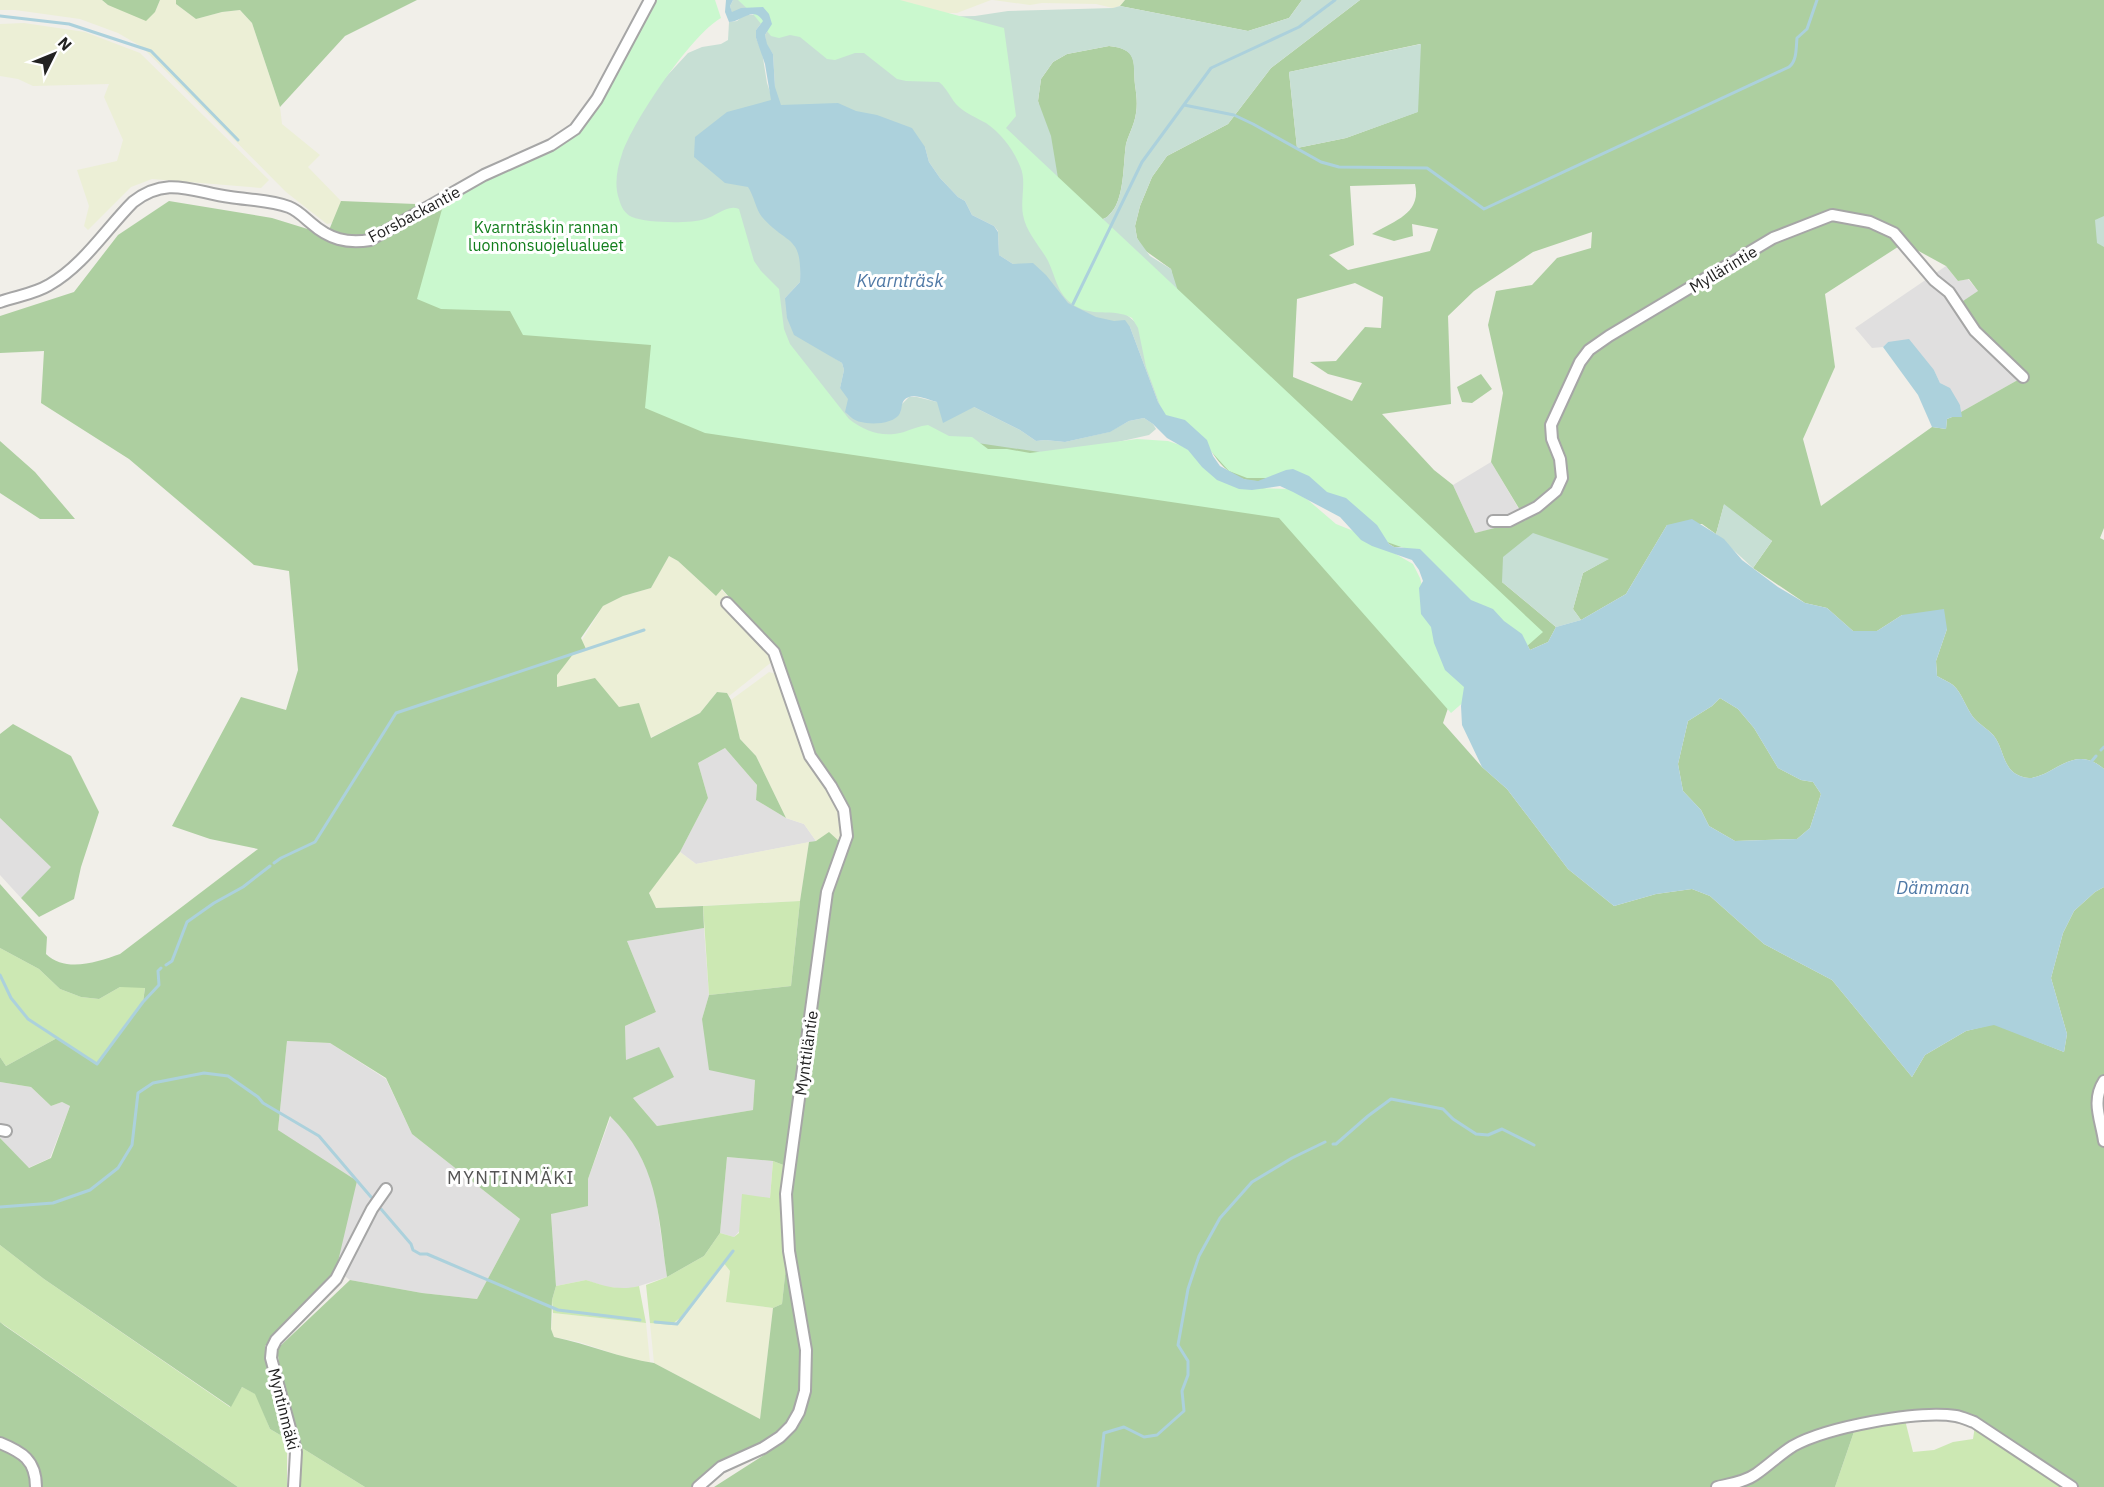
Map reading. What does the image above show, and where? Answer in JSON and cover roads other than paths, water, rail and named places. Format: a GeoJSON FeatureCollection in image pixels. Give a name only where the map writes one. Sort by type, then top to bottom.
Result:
{"type":"FeatureCollection","features":[{"type":"Feature","properties":{"kind":"street","name":"Forsbackantie"},"geometry":{"type":"LineString","coordinates":[[0,302],[35,293],[51,284],[82,258],[133,202],[142,195],[163,187],[194,188],[222,196],[276,203],[298,212],[315,227],[337,240],[354,243],[370,240],[484,175],[551,145],[575,129],[597,99],[650,0]]}},
{"type":"Feature","properties":{"kind":"street","name":"Myllärintie"},"geometry":{"type":"LineString","coordinates":[[1493,521],[1509,521],[1528,512],[1556,491],[1562,478],[1560,459],[1552,439],[1551,425],[1580,362],[1589,350],[1773,238],[1833,215],[1870,222],[1894,233],[1927,272],[1949,292],[1975,331],[2023,377]]}},
{"type":"Feature","properties":{"kind":"street","name":"Mynttiläntie"},"geometry":{"type":"LineString","coordinates":[[698,1487],[721,1467],[763,1448],[780,1437],[791,1426],[799,1412],[805,1391],[806,1350],[789,1251],[786,1194],[827,892],[848,836],[843,810],[831,786],[810,756],[774,652],[728,603]]}},
{"type":"Feature","properties":{"kind":"street"},"geometry":{"type":"LineString","coordinates":[[2104,1081],[2098,1090],[2097,1102],[2104,1141]]}},
{"type":"Feature","properties":{"kind":"street","name":"Myntinmäki"},"geometry":{"type":"LineString","coordinates":[[294,1487],[296,1452],[272,1358],[272,1348],[276,1340],[344,1268],[372,1209],[386,1189]]}},
{"type":"Feature","properties":{"kind":"street"},"geometry":{"type":"LineString","coordinates":[[1717,1487],[1743,1481],[1755,1475],[1780,1454],[1831,1431],[1922,1415],[1956,1416],[1974,1422],[2072,1487]]}},
{"type":"Feature","properties":{"kind":"street"},"geometry":{"type":"LineString","coordinates":[[0,1443],[19,1451],[28,1459],[34,1470],[36,1487]]}},
{"type":"Feature","properties":{"kind":"water","name":"Dämman"},"geometry":{"type":"Polygon","coordinates":[[[726,0],[733,0],[730,6],[732,12],[741,8],[763,7],[769,14],[772,24],[765,35],[773,54],[775,87],[781,105],[838,103],[856,111],[877,115],[912,128],[925,147],[929,162],[940,178],[965,201],[972,215],[994,226],[998,232],[999,255],[1013,264],[1033,263],[1046,275],[1068,303],[1096,317],[1114,321],[1125,320],[1130,327],[1158,402],[1166,415],[1185,420],[1207,440],[1220,466],[1244,479],[1258,481],[1293,469],[1309,476],[1327,492],[1346,498],[1377,525],[1389,544],[1394,547],[1420,549],[1471,600],[1493,609],[1504,621],[1522,634],[1530,650],[1548,642],[1556,627],[1581,620],[1626,594],[1667,525],[1692,519],[1724,539],[1742,560],[1778,587],[1805,603],[1827,608],[1853,631],[1877,631],[1902,615],[1944,609],[1947,629],[1936,661],[1937,676],[1956,688],[1973,717],[1994,736],[2011,770],[2020,776],[2030,778],[2080,759],[2092,761],[2104,769],[2104,887],[2074,911],[2063,933],[2051,978],[2067,1034],[2064,1052],[1994,1025],[1966,1031],[1925,1055],[1912,1077],[1832,980],[1764,944],[1710,896],[1692,889],[1656,894],[1614,906],[1568,869],[1507,789],[1482,767],[1462,725],[1461,706],[1464,687],[1445,670],[1434,643],[1431,627],[1421,614],[1419,588],[1423,581],[1412,560],[1361,540],[1340,517],[1293,492],[1280,486],[1252,490],[1239,489],[1217,480],[1188,450],[1167,438],[1144,418],[1129,421],[1110,432],[1065,442],[1036,441],[1020,430],[974,407],[943,423],[937,402],[916,396],[904,400],[897,417],[888,421],[865,423],[852,418],[845,412],[848,399],[840,388],[844,370],[842,363],[794,335],[787,318],[785,298],[800,282],[799,256],[796,248],[762,217],[748,187],[725,183],[694,157],[695,137],[727,112],[771,100],[765,64],[756,38],[756,30],[763,21],[759,16],[751,14],[729,22],[725,12],[726,0]],[[1720,698],[1712,706],[1688,721],[1678,764],[1683,791],[1701,810],[1709,826],[1735,841],[1797,839],[1810,828],[1821,794],[1813,782],[1801,780],[1778,768],[1754,728],[1738,709],[1720,698]]]}},
{"type":"Feature","properties":{"kind":"water"},"geometry":{"type":"Polygon","coordinates":[[[1909,339],[1934,370],[1940,383],[1950,388],[1960,405],[1962,417],[1947,419],[1946,429],[1932,427],[1918,395],[1883,347],[1888,342],[1909,339]]]}},
{"type":"Feature","properties":{"kind":"waterway"},"geometry":{"type":"LineString","coordinates":[[1073,304],[1142,162],[1211,68],[1299,27],[1335,0]]}},
{"type":"Feature","properties":{"kind":"waterway"},"geometry":{"type":"LineString","coordinates":[[1184,105],[1234,115],[1321,162],[1339,167],[1427,168],[1484,209],[1789,67],[1795,58],[1797,38],[1807,29],[1817,0]]}},
{"type":"Feature","properties":{"kind":"waterway"},"geometry":{"type":"LineString","coordinates":[[0,16],[69,24],[151,51],[238,140]]}},
{"type":"Feature","properties":{"kind":"waterway"},"geometry":{"type":"LineString","coordinates":[[274,863],[315,842],[396,713],[644,630]]}},
{"type":"Feature","properties":{"kind":"waterway"},"geometry":{"type":"LineString","coordinates":[[2101,750],[2104,747]]}},
{"type":"Feature","properties":{"kind":"waterway"},"geometry":{"type":"LineString","coordinates":[[2091,762],[2096,756]]}},
{"type":"Feature","properties":{"kind":"waterway"},"geometry":{"type":"LineString","coordinates":[[166,965],[172,961],[187,922],[214,903],[243,887],[270,866]]}},
{"type":"Feature","properties":{"kind":"waterway"},"geometry":{"type":"LineString","coordinates":[[0,975],[11,998],[28,1019],[97,1064],[143,1002],[159,985],[158,971],[161,968]]}},
{"type":"Feature","properties":{"kind":"waterway"},"geometry":{"type":"LineString","coordinates":[[0,1207],[53,1203],[90,1190],[118,1168],[132,1145],[138,1093],[153,1083],[204,1073],[228,1076],[263,1103],[319,1136],[371,1197]]}},
{"type":"Feature","properties":{"kind":"waterway"},"geometry":{"type":"LineString","coordinates":[[1333,1144],[1336,1144],[1391,1099],[1443,1109],[1453,1119],[1476,1134],[1488,1135],[1502,1129],[1534,1145]]}},
{"type":"Feature","properties":{"kind":"waterway"},"geometry":{"type":"LineString","coordinates":[[1098,1487],[1104,1433],[1124,1427],[1144,1437],[1157,1435],[1184,1411],[1182,1391],[1188,1375],[1188,1361],[1178,1345],[1188,1289],[1199,1256],[1220,1218],[1252,1182],[1292,1158],[1325,1142]]}},
{"type":"Feature","properties":{"kind":"waterway"},"geometry":{"type":"LineString","coordinates":[[381,1209],[411,1244],[413,1250],[420,1254],[427,1254],[558,1310],[640,1320]]}},
{"type":"Feature","properties":{"kind":"waterway"},"geometry":{"type":"LineString","coordinates":[[655,1322],[677,1324],[733,1251]]}},
{"type":"Feature","properties":{"kind":"district","name":"MYNTINMÄKI"},"geometry":{"type":"Point","coordinates":[511,1178]}},
{"type":"Feature","properties":{"kind":"park label","name":"Kvarnträskin rannan luonnonsuojelualueet"},"geometry":{"type":"Point","coordinates":[546,236]}},
{"type":"Feature","properties":{"kind":"water label","name":"Kvarnträsk"},"geometry":{"type":"Point","coordinates":[900,281]}}]}
